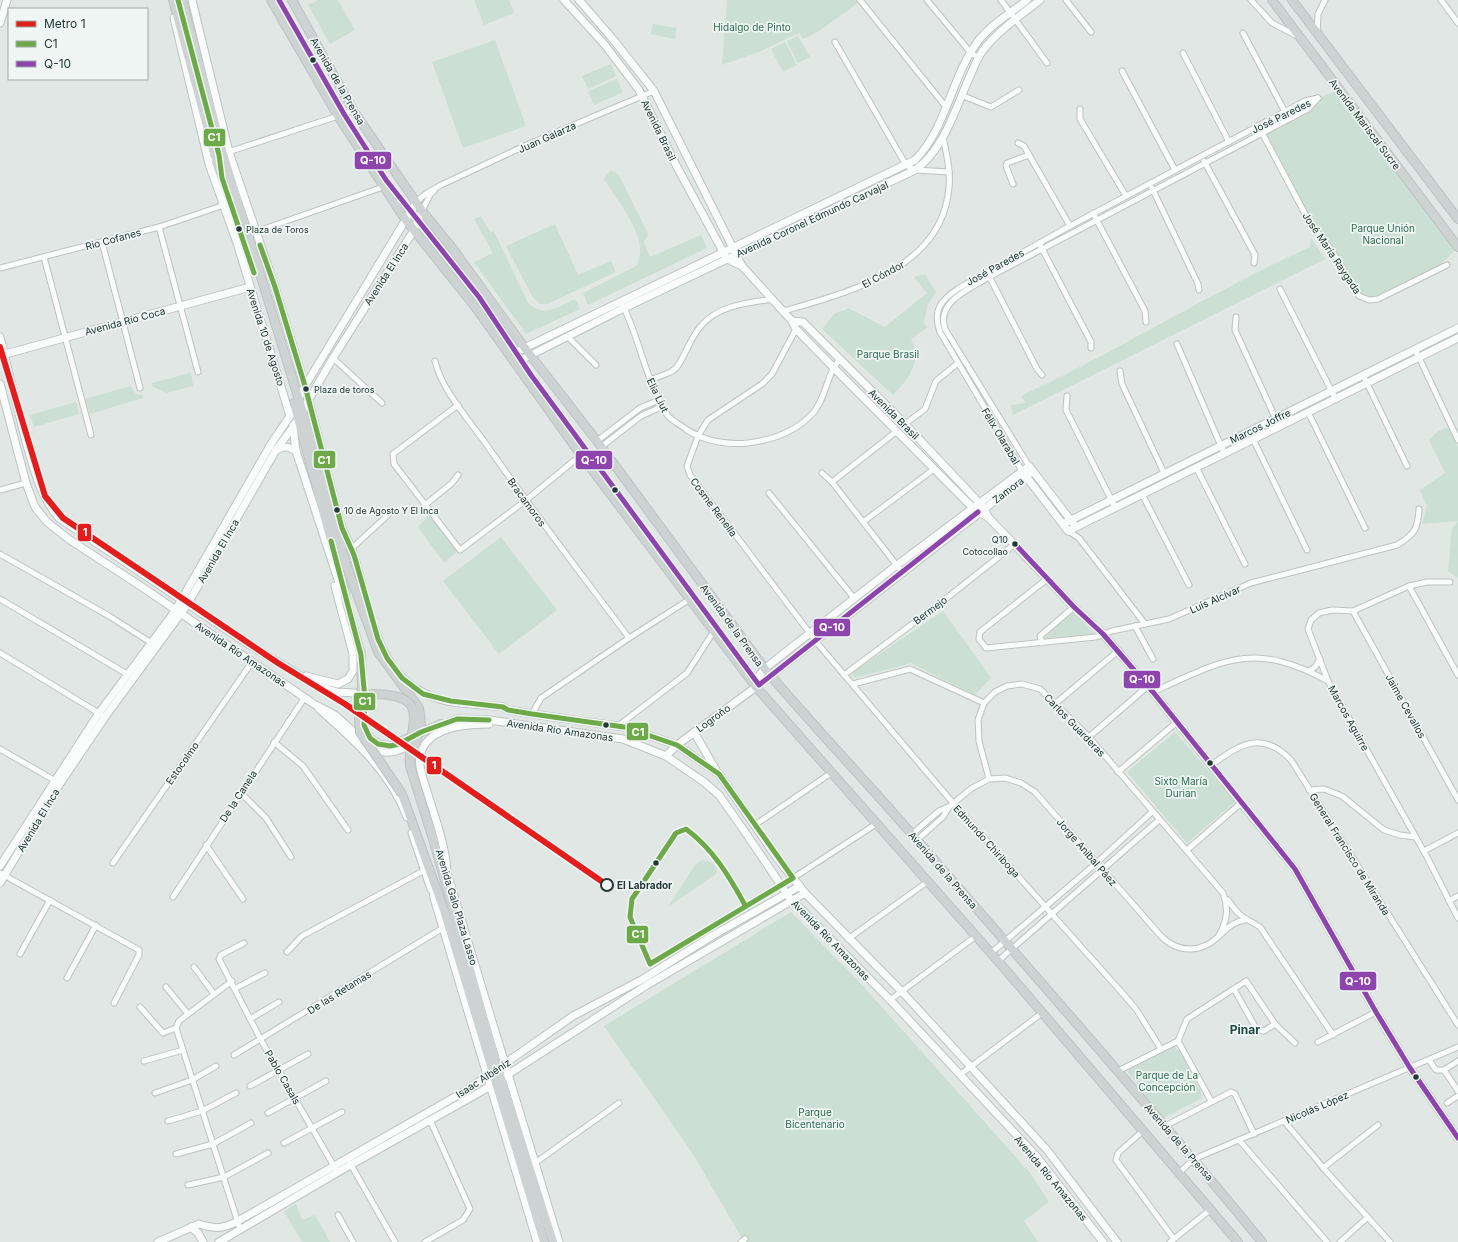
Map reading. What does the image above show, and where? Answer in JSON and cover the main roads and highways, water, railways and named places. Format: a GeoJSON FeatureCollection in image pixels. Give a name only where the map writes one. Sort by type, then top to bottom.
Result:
{"type":"FeatureCollection","features":[{"type":"Feature","properties":{"kind":"main road"},"geometry":{"type":"LineString","coordinates":[[0,23],[7,0]]}},
{"type":"Feature","properties":{"kind":"main road","name":"Avenida 10 de Agosto"},"geometry":{"type":"LineString","coordinates":[[169,0],[209,164],[224,205],[250,287],[290,416],[296,451],[362,655],[362,685],[359,719],[360,732],[402,794],[411,814],[432,880]]}},
{"type":"Feature","properties":{"kind":"main road","name":"Avenida 10 de Agosto"},"geometry":{"type":"LineString","coordinates":[[174,0],[222,154],[255,232],[275,287],[305,386],[374,644],[380,655],[415,701],[421,715],[421,724],[410,766]]}},
{"type":"Feature","properties":{"kind":"main road","name":"Avenida 10 de Agosto"},"geometry":{"type":"LineString","coordinates":[[182,0],[222,154],[260,290],[301,414],[348,568],[361,600]]}},
{"type":"Feature","properties":{"kind":"main road","name":"Avenida 10 de Agosto"},"geometry":{"type":"LineString","coordinates":[[192,0],[222,154]]}},
{"type":"Feature","properties":{"kind":"main road","name":"Avenida de la Prensa"},"geometry":{"type":"LineString","coordinates":[[271,0],[338,116],[405,219],[476,308],[581,455],[714,632],[831,773],[998,961],[1180,1172],[1238,1242]]}},
{"type":"Feature","properties":{"kind":"main road","name":"Avenida de la Prensa"},"geometry":{"type":"LineString","coordinates":[[292,0],[353,110],[417,201],[422,211],[454,249],[524,347],[599,444],[767,672],[794,704],[915,837],[1194,1159],[1262,1242]]}},
{"type":"Feature","properties":{"kind":"main road","name":"Avenida Brasil"},"geometry":{"type":"LineString","coordinates":[[564,0],[605,45],[642,96],[677,167],[725,256],[742,266]]}},
{"type":"Feature","properties":{"kind":"main road","name":"Avenida Brasil"},"geometry":{"type":"LineString","coordinates":[[579,0],[612,38],[654,91],[742,266],[784,311],[796,329],[934,469],[979,508]]}},
{"type":"Feature","properties":{"kind":"main road","name":"Avenida Coronel Edmundo Carvajal"},"geometry":{"type":"LineString","coordinates":[[734,252],[906,165],[923,151],[946,107],[976,43],[990,29],[1026,0]]}},
{"type":"Feature","properties":{"kind":"main road","name":"Avenida Coronel Edmundo Carvajal"},"geometry":{"type":"LineString","coordinates":[[510,355],[524,347],[623,305],[725,256],[915,170],[931,156],[943,136],[983,49],[996,36],[1040,0]]}},
{"type":"Feature","properties":{"kind":"main road","name":"Avenida Mariscal Sucre"},"geometry":{"type":"LineString","coordinates":[[1272,0],[1458,247]]}},
{"type":"Feature","properties":{"kind":"main road","name":"Avenida Mariscal Sucre"},"geometry":{"type":"LineString","coordinates":[[1292,0],[1317,35],[1458,219]]}},
{"type":"Feature","properties":{"kind":"main road","name":"Avenida El Inca"},"geometry":{"type":"LineString","coordinates":[[185,602],[271,444],[290,416],[305,386],[417,201]]}},
{"type":"Feature","properties":{"kind":"main road","name":"Avenida El Inca"},"geometry":{"type":"LineString","coordinates":[[0,866],[54,780],[179,612],[276,450],[293,427],[333,358],[414,230],[422,211]]}},
{"type":"Feature","properties":{"kind":"main road","name":"Avenida Río Coca"},"geometry":{"type":"LineString","coordinates":[[2,355],[250,287]]}},
{"type":"Feature","properties":{"kind":"main road","name":"Avenida Coronel Edmundo Carvajal"},"geometry":{"type":"LineString","coordinates":[[515,363],[530,354],[568,336],[623,305]]}},
{"type":"Feature","properties":{"kind":"main road","name":"Avenida Brasil"},"geometry":{"type":"LineString","coordinates":[[792,321],[803,322],[906,424],[979,508],[1074,607],[1103,634],[1151,689],[1297,872],[1376,1012],[1410,1068],[1458,1138]]}},
{"type":"Feature","properties":{"kind":"main road","name":"Marcos Joffre"},"geometry":{"type":"LineString","coordinates":[[1063,524],[1458,328]]}},
{"type":"Feature","properties":{"kind":"main road","name":"Avenida Río Amazonas"},"geometry":{"type":"LineString","coordinates":[[0,337],[2,355],[32,462],[45,500],[59,518],[248,644],[323,688],[337,692],[371,694]]}},
{"type":"Feature","properties":{"kind":"main road","name":"Marcos Joffre"},"geometry":{"type":"LineString","coordinates":[[1068,531],[1458,338]]}},
{"type":"Feature","properties":{"kind":"main road","name":"Avenida Río Amazonas"},"geometry":{"type":"LineString","coordinates":[[0,384],[26,483],[35,506],[55,530],[314,704],[335,715],[369,745],[384,752],[393,752],[404,748],[441,724],[457,718],[465,718],[516,723],[623,739],[666,756],[691,772],[718,795],[792,901],[961,1074],[1037,1157],[1103,1242]]}},
{"type":"Feature","properties":{"kind":"main road","name":"Avenida 10 de Agosto"},"geometry":{"type":"LineString","coordinates":[[301,414],[344,588],[346,603]]}},
{"type":"Feature","properties":{"kind":"main road"},"geometry":{"type":"LineString","coordinates":[[276,450],[283,446],[289,446],[296,451]]}},
{"type":"Feature","properties":{"kind":"main road"},"geometry":{"type":"LineString","coordinates":[[21,466],[32,462]]}},
{"type":"Feature","properties":{"kind":"main road","name":"Zamora"},"geometry":{"type":"LineString","coordinates":[[756,684],[767,672],[810,634],[854,598],[979,508],[1031,468]]}},
{"type":"Feature","properties":{"kind":"main road","name":"Félix Olarabal"},"geometry":{"type":"LineString","coordinates":[[1031,468],[1076,527]]}},
{"type":"Feature","properties":{"kind":"main road","name":"Félix Olarabal"},"geometry":{"type":"LineString","coordinates":[[1024,474],[1068,531]]}},
{"type":"Feature","properties":{"kind":"main road","name":"Zamora"},"geometry":{"type":"LineString","coordinates":[[767,672],[815,640],[902,572],[979,508]]}},
{"type":"Feature","properties":{"kind":"main road","name":"Avenida Río Amazonas"},"geometry":{"type":"LineString","coordinates":[[342,528],[351,549],[379,643],[387,658],[402,678],[415,689],[433,697],[451,701],[503,707],[508,710],[532,714],[618,726],[677,745],[718,774],[805,893],[848,939],[902,992],[1047,1150],[1072,1185],[1117,1242]]}},
{"type":"Feature","properties":{"kind":"main road"},"geometry":{"type":"LineString","coordinates":[[296,672],[323,681],[338,684],[348,679],[354,670],[353,655],[328,551]]}},
{"type":"Feature","properties":{"kind":"main road","name":"Avenida El Inca"},"geometry":{"type":"LineString","coordinates":[[0,883],[2,874],[127,674],[150,642],[179,612]]}},
{"type":"Feature","properties":{"kind":"main road","name":"Logroño"},"geometry":{"type":"LineString","coordinates":[[666,756],[677,745],[756,684]]}},
{"type":"Feature","properties":{"kind":"main road"},"geometry":{"type":"LineString","coordinates":[[362,685],[365,700],[364,725],[366,732],[372,740],[382,746],[390,746],[441,724]]}},
{"type":"Feature","properties":{"kind":"main road"},"geometry":{"type":"LineString","coordinates":[[371,694],[399,696],[406,701],[412,710],[415,723],[409,747],[410,766],[433,839]]}},
{"type":"Feature","properties":{"kind":"main road"},"geometry":{"type":"LineString","coordinates":[[314,704],[351,737],[390,783],[406,815],[434,898]]}},
{"type":"Feature","properties":{"kind":"main road"},"geometry":{"type":"LineString","coordinates":[[447,874],[446,860],[421,770],[420,755],[424,746],[436,735],[459,726],[472,724],[532,726]]}},
{"type":"Feature","properties":{"kind":"main road"},"geometry":{"type":"LineString","coordinates":[[694,732],[718,774]]}},
{"type":"Feature","properties":{"kind":"main road","name":"Avenida Galo Plaza Lasso"},"geometry":{"type":"LineString","coordinates":[[433,839],[437,844],[447,874],[496,1071]]}},
{"type":"Feature","properties":{"kind":"main road","name":"Avenida Galo Plaza Lasso"},"geometry":{"type":"LineString","coordinates":[[433,839],[496,1071],[553,1242]]}},
{"type":"Feature","properties":{"kind":"main road","name":"Avenida Galo Plaza Lasso"},"geometry":{"type":"LineString","coordinates":[[432,880],[434,898],[443,928],[496,1071]]}},
{"type":"Feature","properties":{"kind":"main road","name":"Avenida Galo Plaza Lasso"},"geometry":{"type":"LineString","coordinates":[[432,880],[436,884],[496,1071],[544,1242]]}},
{"type":"Feature","properties":{"kind":"main road","name":"Isaac Albéniz"},"geometry":{"type":"LineString","coordinates":[[158,1242],[199,1224],[214,1228],[226,1227],[430,1120],[499,1081],[712,936],[800,886]]}},
{"type":"Feature","properties":{"kind":"main road","name":"Isaac Albéniz"},"geometry":{"type":"LineString","coordinates":[[349,1162],[496,1071],[573,1016],[645,982],[805,893]]}},
{"type":"Feature","properties":{"kind":"main road","name":"Avenida Galo Plaza Lasso"},"geometry":{"type":"LineString","coordinates":[[499,1081],[535,1163],[559,1242]]}},
{"type":"Feature","properties":{"kind":"main road","name":"Avenida Galo Plaza Lasso"},"geometry":{"type":"LineString","coordinates":[[499,1081],[537,1242]]}},
{"type":"Feature","properties":{"kind":"main road","name":"Isaac Albéniz"},"geometry":{"type":"LineString","coordinates":[[219,1242],[336,1169]]}},
{"type":"Feature","properties":{"kind":"main road"},"geometry":{"type":"LineString","coordinates":[[1065,1192],[1072,1185]]}},
{"type":"Feature","properties":{"kind":"main road"},"geometry":{"type":"LineString","coordinates":[[191,1227],[198,1233],[203,1242]]}},
{"type":"Feature","properties":{"kind":"metro line","name":"1"},"geometry":{"type":"LineString","coordinates":[[0,347],[45,496],[63,518],[278,663],[345,704],[607,885]]}},
{"type":"Feature","properties":{"kind":"place","name":"Plaza de Toros"},"geometry":{"type":"Point","coordinates":[239,229]}},
{"type":"Feature","properties":{"kind":"place","name":"Plaza de toros"},"geometry":{"type":"Point","coordinates":[306,389]}},
{"type":"Feature","properties":{"kind":"place","name":"10 de Agosto Y El Inca"},"geometry":{"type":"Point","coordinates":[337,510]}},
{"type":"Feature","properties":{"kind":"place","name":"Q10 Cotocollao"},"geometry":{"type":"Point","coordinates":[1015,544]}},
{"type":"Feature","properties":{"kind":"place","name":"El Labrador"},"geometry":{"type":"Point","coordinates":[607,885]}},
{"type":"Feature","properties":{"kind":"district","name":"Pinar"},"geometry":{"type":"Point","coordinates":[1245,1030]}},
{"type":"Feature","properties":{"kind":"park label","name":"Hidalgo de Pinto"},"geometry":{"type":"Point","coordinates":[752,27]}},
{"type":"Feature","properties":{"kind":"park label","name":"Parque Unión Nacional"},"geometry":{"type":"Point","coordinates":[1383,234]}},
{"type":"Feature","properties":{"kind":"park label","name":"Parque Brasil"},"geometry":{"type":"Point","coordinates":[888,354]}},
{"type":"Feature","properties":{"kind":"park label","name":"Sixto María Durian"},"geometry":{"type":"Point","coordinates":[1181,786]}},
{"type":"Feature","properties":{"kind":"park label","name":"Parque de La Concepción"},"geometry":{"type":"Point","coordinates":[1167,1080]}},
{"type":"Feature","properties":{"kind":"park label","name":"Parque Bicentenario"},"geometry":{"type":"Point","coordinates":[815,1118]}}]}
